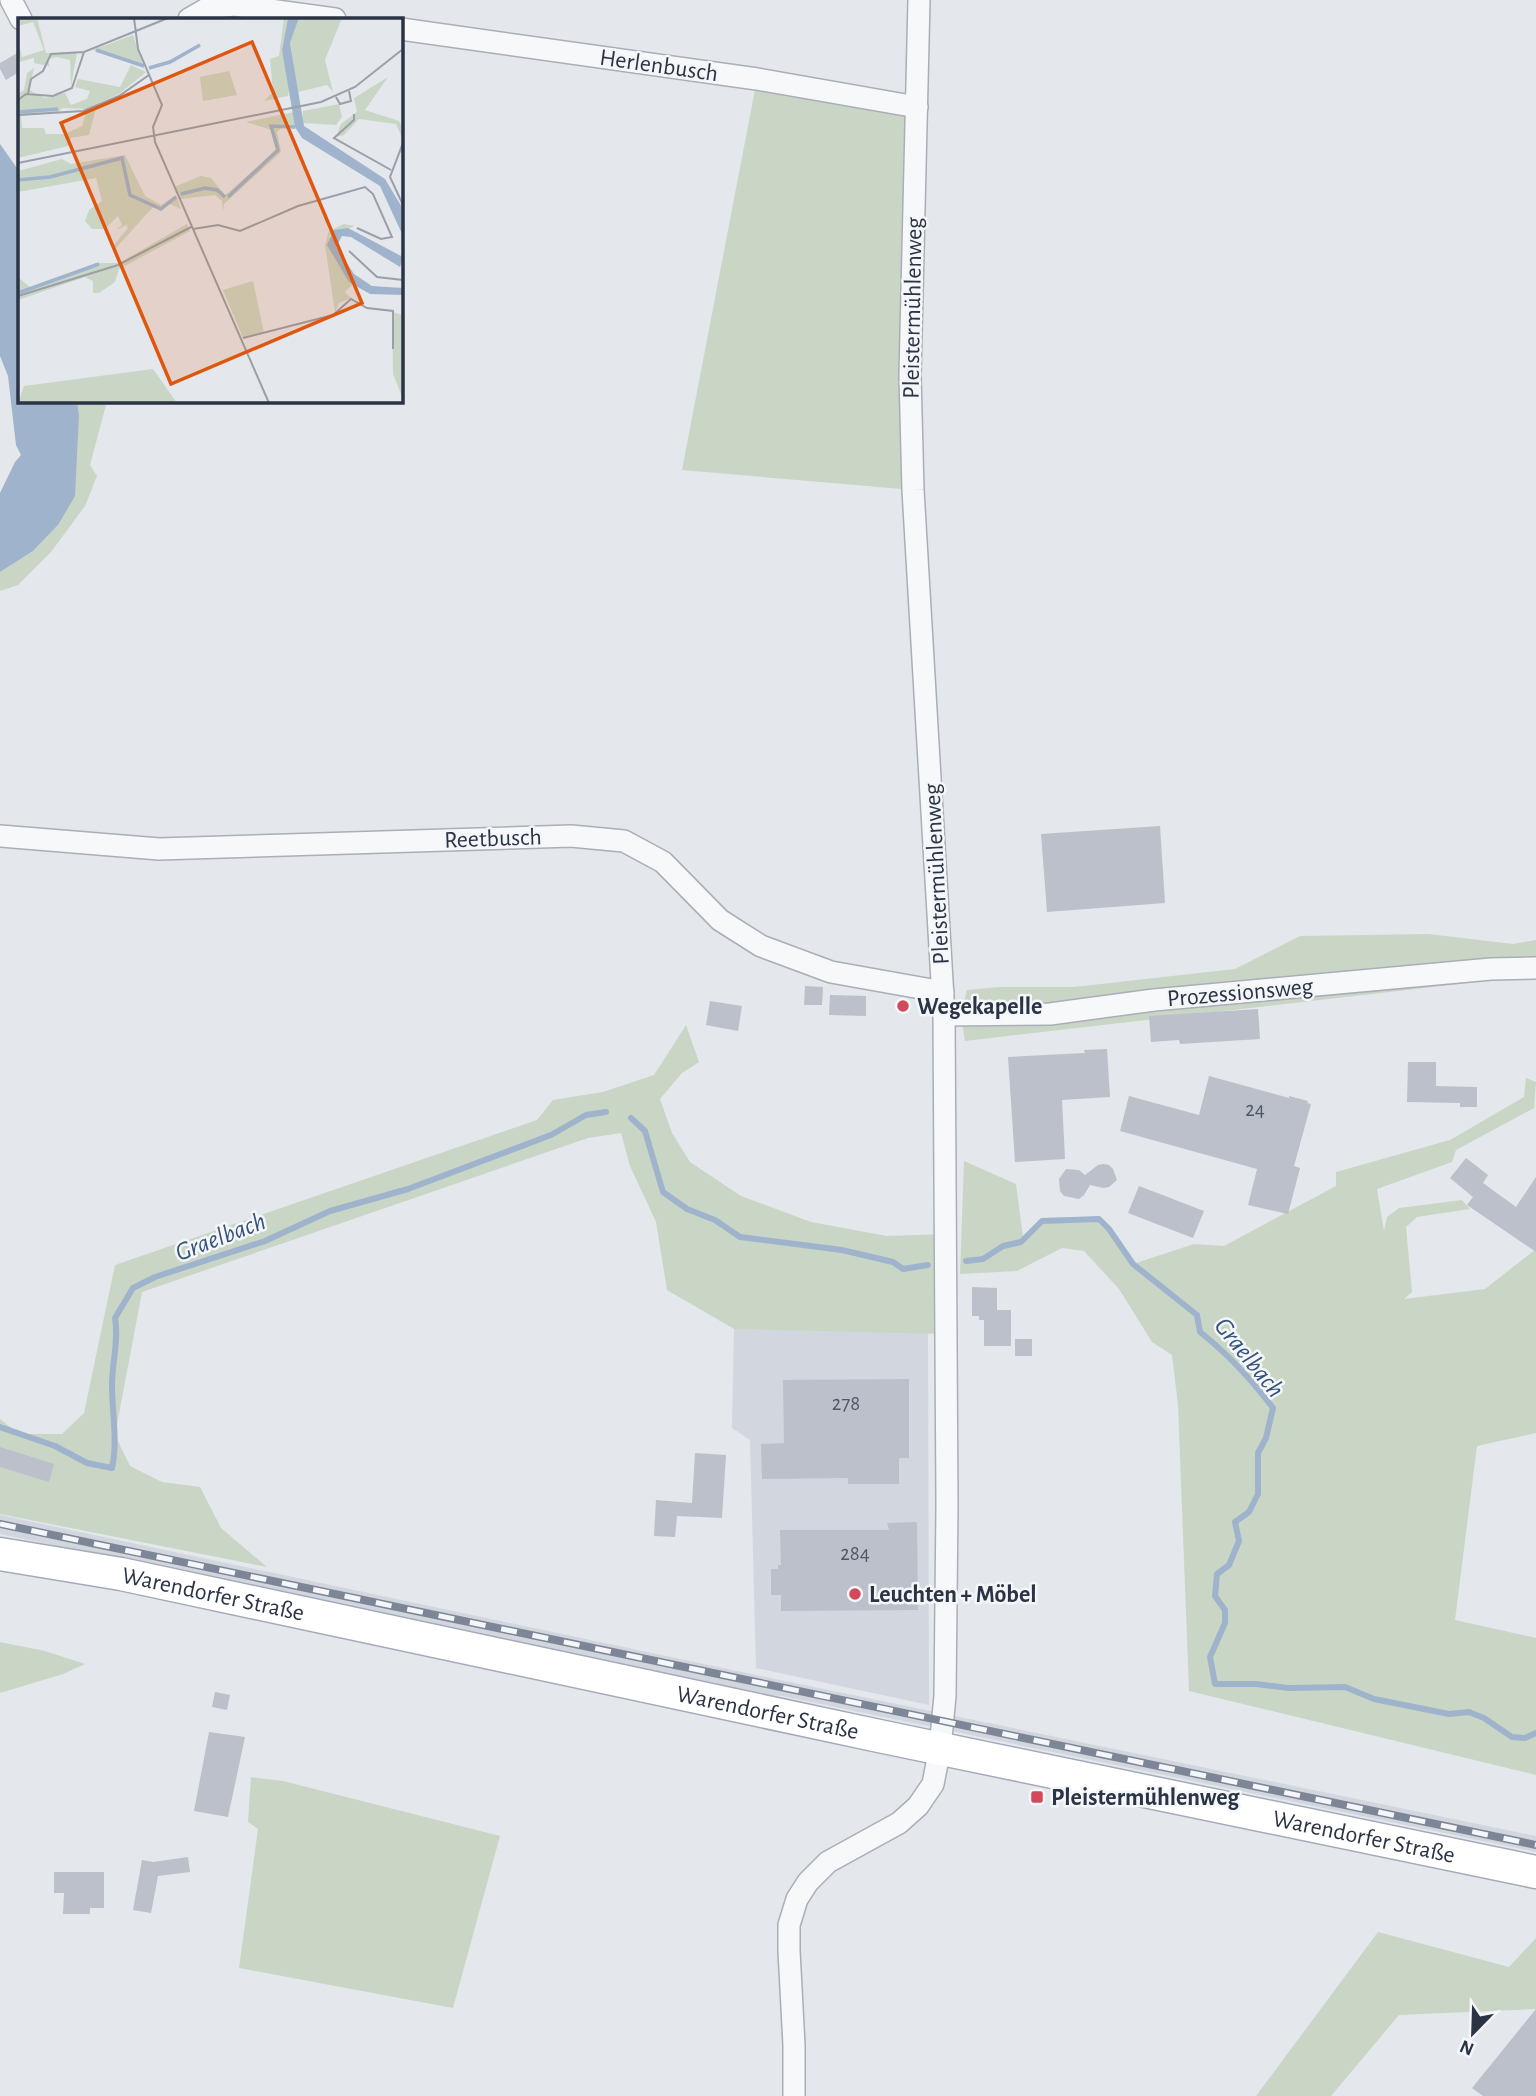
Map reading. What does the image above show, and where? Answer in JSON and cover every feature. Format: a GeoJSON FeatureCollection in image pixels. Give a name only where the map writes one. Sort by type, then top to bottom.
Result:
{"type":"FeatureCollection","features":[{"type":"Feature","properties":{"kind":"main road","name":"Warendorfer Straße"},"geometry":{"type":"LineString","coordinates":[[0,1554],[121,1574],[1536,1872]]}},
{"type":"Feature","properties":{"kind":"street"},"geometry":{"type":"LineString","coordinates":[[11,0],[20,18]]}},
{"type":"Feature","properties":{"kind":"street","name":"Pleistermühlenweg"},"geometry":{"type":"LineString","coordinates":[[794,2096],[789,1925],[797,1899],[808,1882],[828,1862],[899,1823],[918,1807],[933,1783],[940,1748],[945,1696],[947,1519],[944,1015],[910,375],[919,0]]}},
{"type":"Feature","properties":{"kind":"street"},"geometry":{"type":"LineString","coordinates":[[191,18],[208,8],[234,5],[328,18]]}},
{"type":"Feature","properties":{"kind":"street","name":"Herlenbusch"},"geometry":{"type":"LineString","coordinates":[[402,29],[757,79],[917,107]]}},
{"type":"Feature","properties":{"kind":"street","name":"Reetbusch"},"geometry":{"type":"LineString","coordinates":[[0,836],[159,849],[571,836],[624,841],[663,862],[720,920],[761,946],[831,971],[943,992]]}},
{"type":"Feature","properties":{"kind":"street","name":"Prozessionsweg"},"geometry":{"type":"LineString","coordinates":[[944,1015],[1082,1011],[1118,1004],[1181,998],[1491,969],[1536,968]]}},
{"type":"Feature","properties":{"kind":"shaded area"},"geometry":{"type":"Polygon","coordinates":[[[734,1329],[928,1333],[929,1705],[756,1668],[750,1440],[732,1428],[734,1329]]]}},
{"type":"Feature","properties":{"kind":"shaded area"},"geometry":{"type":"Polygon","coordinates":[[[0,1515],[1536,1836],[1536,1852],[782,1696],[761,1694],[0,1534],[0,1515]]]}},
{"type":"Feature","properties":{"kind":"green space"},"geometry":{"type":"Polygon","coordinates":[[[757,79],[917,107],[913,490],[682,470],[757,79]]]}},
{"type":"Feature","properties":{"kind":"green space"},"geometry":{"type":"Polygon","coordinates":[[[77,402],[107,402],[90,465],[97,476],[85,506],[51,552],[18,585],[0,591],[0,572],[33,551],[58,525],[79,415],[77,402]]]}},
{"type":"Feature","properties":{"kind":"green space"},"geometry":{"type":"Polygon","coordinates":[[[1428,934],[1513,944],[1536,940],[1536,975],[965,1041],[961,1015],[967,990],[1074,987],[1235,969],[1300,936],[1428,934]]]}},
{"type":"Feature","properties":{"kind":"green space"},"geometry":{"type":"Polygon","coordinates":[[[686,1025],[699,1062],[682,1073],[660,1099],[672,1133],[690,1162],[741,1196],[811,1222],[887,1236],[945,1234],[945,1334],[734,1329],[667,1290],[656,1222],[630,1166],[621,1133],[588,1138],[142,1292],[115,1435],[130,1466],[162,1482],[200,1487],[221,1528],[267,1567],[0,1514],[0,1419],[19,1434],[62,1434],[84,1413],[115,1265],[537,1120],[553,1100],[603,1092],[654,1075],[686,1025]]]}},
{"type":"Feature","properties":{"kind":"green space"},"geometry":{"type":"Polygon","coordinates":[[[1526,1078],[1536,1082],[1534,1108],[1456,1150],[1452,1162],[1377,1189],[1384,1231],[1387,1217],[1399,1208],[1462,1200],[1470,1209],[1417,1217],[1406,1227],[1412,1292],[1404,1299],[1485,1289],[1536,1249],[1536,1433],[1477,1446],[1455,1620],[1536,1638],[1536,1775],[1189,1691],[1178,1405],[1172,1355],[1152,1342],[1119,1289],[1084,1251],[1062,1248],[1017,1271],[960,1274],[964,1161],[1016,1184],[1023,1237],[1042,1221],[1099,1219],[1133,1264],[1194,1244],[1224,1246],[1336,1186],[1336,1172],[1450,1140],[1524,1097],[1526,1078]]]}},
{"type":"Feature","properties":{"kind":"green space"},"geometry":{"type":"Polygon","coordinates":[[[0,1642],[45,1651],[85,1664],[63,1674],[0,1693],[0,1642]]]}},
{"type":"Feature","properties":{"kind":"green space"},"geometry":{"type":"Polygon","coordinates":[[[251,1777],[283,1781],[500,1836],[453,2008],[239,1968],[258,1829],[248,1822],[251,1777]]]}},
{"type":"Feature","properties":{"kind":"green space"},"geometry":{"type":"Polygon","coordinates":[[[1378,1932],[1509,1967],[1536,1938],[1536,2009],[1399,2015],[1331,2096],[1256,2096],[1378,1932]]]}},
{"type":"Feature","properties":{"kind":"water"},"geometry":{"type":"Polygon","coordinates":[[[0,144],[18,170],[18,402],[77,402],[79,415],[75,496],[58,525],[33,551],[0,572],[0,493],[21,455],[16,445],[8,376],[0,356],[0,144]]]}},
{"type":"Feature","properties":{"kind":"building"},"geometry":{"type":"Polygon","coordinates":[[[18,53],[18,73],[6,80],[0,63],[18,53]]]}},
{"type":"Feature","properties":{"kind":"building"},"geometry":{"type":"Polygon","coordinates":[[[1160,826],[1165,903],[1047,912],[1041,834],[1160,826]]]}},
{"type":"Feature","properties":{"kind":"building"},"geometry":{"type":"Polygon","coordinates":[[[805,986],[823,987],[822,1005],[804,1005],[805,986]]]}},
{"type":"Feature","properties":{"kind":"building"},"geometry":{"type":"Polygon","coordinates":[[[830,995],[866,996],[866,1016],[829,1015],[830,995]]]}},
{"type":"Feature","properties":{"kind":"building"},"geometry":{"type":"Polygon","coordinates":[[[710,1001],[742,1006],[738,1031],[706,1025],[710,1001]]]}},
{"type":"Feature","properties":{"kind":"building"},"geometry":{"type":"Polygon","coordinates":[[[1258,1009],[1260,1039],[1180,1044],[1179,1040],[1151,1042],[1149,1016],[1258,1009]]]}},
{"type":"Feature","properties":{"kind":"building"},"geometry":{"type":"Polygon","coordinates":[[[1107,1049],[1110,1097],[1062,1100],[1065,1159],[1015,1162],[1008,1057],[1085,1053],[1084,1050],[1107,1049]]]}},
{"type":"Feature","properties":{"kind":"building"},"geometry":{"type":"Polygon","coordinates":[[[1408,1062],[1436,1062],[1436,1086],[1477,1087],[1477,1107],[1460,1107],[1460,1103],[1407,1102],[1408,1062]]]}},
{"type":"Feature","properties":{"kind":"building"},"geometry":{"type":"Polygon","coordinates":[[[1209,1076],[1311,1104],[1294,1166],[1300,1168],[1288,1214],[1248,1205],[1257,1169],[1120,1131],[1129,1096],[1199,1115],[1209,1076]]]}},
{"type":"Feature","properties":{"kind":"building"},"geometry":{"type":"Polygon","coordinates":[[[1466,1158],[1488,1175],[1483,1183],[1516,1207],[1536,1177],[1536,1252],[1467,1205],[1473,1197],[1450,1178],[1466,1158]]]}},
{"type":"Feature","properties":{"kind":"building"},"geometry":{"type":"Polygon","coordinates":[[[1103,1164],[1113,1169],[1117,1180],[1109,1187],[1090,1185],[1079,1199],[1064,1196],[1060,1191],[1059,1179],[1066,1169],[1079,1170],[1085,1175],[1103,1164]]]}},
{"type":"Feature","properties":{"kind":"building"},"geometry":{"type":"Polygon","coordinates":[[[1139,1186],[1204,1211],[1193,1238],[1128,1213],[1139,1186]]]}},
{"type":"Feature","properties":{"kind":"building"},"geometry":{"type":"Polygon","coordinates":[[[972,1287],[997,1288],[997,1310],[1011,1310],[1011,1346],[984,1346],[984,1320],[979,1320],[979,1316],[972,1316],[972,1287]]]}},
{"type":"Feature","properties":{"kind":"building"},"geometry":{"type":"Polygon","coordinates":[[[1015,1339],[1032,1339],[1032,1356],[1015,1356],[1015,1339]]]}},
{"type":"Feature","properties":{"kind":"building"},"geometry":{"type":"Polygon","coordinates":[[[909,1379],[909,1458],[899,1458],[899,1484],[848,1484],[848,1478],[762,1479],[761,1444],[784,1443],[783,1380],[909,1379]]]}},
{"type":"Feature","properties":{"kind":"building"},"geometry":{"type":"Polygon","coordinates":[[[0,1447],[54,1464],[49,1482],[0,1467],[0,1447]]]}},
{"type":"Feature","properties":{"kind":"building"},"geometry":{"type":"Polygon","coordinates":[[[695,1453],[726,1455],[722,1518],[677,1516],[675,1537],[654,1536],[656,1500],[692,1503],[695,1453]]]}},
{"type":"Feature","properties":{"kind":"building"},"geometry":{"type":"Polygon","coordinates":[[[917,1522],[918,1610],[781,1611],[781,1595],[771,1595],[771,1569],[778,1569],[778,1565],[781,1565],[780,1530],[889,1530],[887,1523],[917,1522]]]}},
{"type":"Feature","properties":{"kind":"building"},"geometry":{"type":"Polygon","coordinates":[[[215,1692],[230,1695],[227,1710],[212,1707],[215,1692]]]}},
{"type":"Feature","properties":{"kind":"building"},"geometry":{"type":"Polygon","coordinates":[[[209,1732],[245,1737],[228,1817],[194,1811],[209,1732]]]}},
{"type":"Feature","properties":{"kind":"building"},"geometry":{"type":"Polygon","coordinates":[[[188,1857],[190,1872],[158,1876],[151,1913],[133,1910],[142,1860],[153,1862],[188,1857]]]}},
{"type":"Feature","properties":{"kind":"building"},"geometry":{"type":"Polygon","coordinates":[[[54,1872],[104,1872],[104,1908],[90,1908],[90,1914],[63,1914],[64,1893],[54,1893],[54,1872]]]}},
{"type":"Feature","properties":{"kind":"building"},"geometry":{"type":"Polygon","coordinates":[[[1536,2009],[1536,2096],[1483,2096],[1472,2088],[1536,2009]]]}},
{"type":"Feature","properties":{"kind":"waterway","name":"Graelbach"},"geometry":{"type":"LineString","coordinates":[[0,1427],[55,1446],[87,1463],[112,1468],[115,1448],[112,1385],[115,1318],[133,1288],[155,1277],[265,1241],[330,1211],[408,1189],[551,1135],[586,1115],[606,1112]]}},
{"type":"Feature","properties":{"kind":"waterway","name":"Graelbach"},"geometry":{"type":"LineString","coordinates":[[631,1118],[645,1131],[663,1192],[687,1209],[715,1220],[740,1237],[842,1250],[893,1262],[903,1269],[928,1265]]}},
{"type":"Feature","properties":{"kind":"waterway","name":"Graelbach"},"geometry":{"type":"LineString","coordinates":[[966,1261],[983,1259],[1003,1246],[1021,1242],[1042,1221],[1099,1219],[1133,1264],[1197,1315],[1200,1332],[1239,1367],[1273,1408],[1266,1438],[1258,1453],[1258,1494],[1249,1512],[1235,1522],[1239,1541],[1229,1565],[1217,1574],[1215,1596],[1225,1610],[1225,1623],[1210,1657],[1215,1684],[1256,1684],[1289,1688],[1345,1687],[1374,1699],[1449,1714],[1469,1712],[1484,1718],[1512,1737],[1525,1738],[1536,1733]]}},
{"type":"Feature","properties":{"kind":"railway"},"geometry":{"type":"LineString","coordinates":[[0,1524],[1536,1845]]}},
{"type":"Feature","properties":{"kind":"place","name":"Wegekapelle"},"geometry":{"type":"Point","coordinates":[903,1006]}},
{"type":"Feature","properties":{"kind":"place","name":"Leuchten + Möbel"},"geometry":{"type":"Point","coordinates":[855,1594]}},
{"type":"Feature","properties":{"kind":"place","name":"Pleistermühlenweg"},"geometry":{"type":"Point","coordinates":[1037,1797]}}]}
